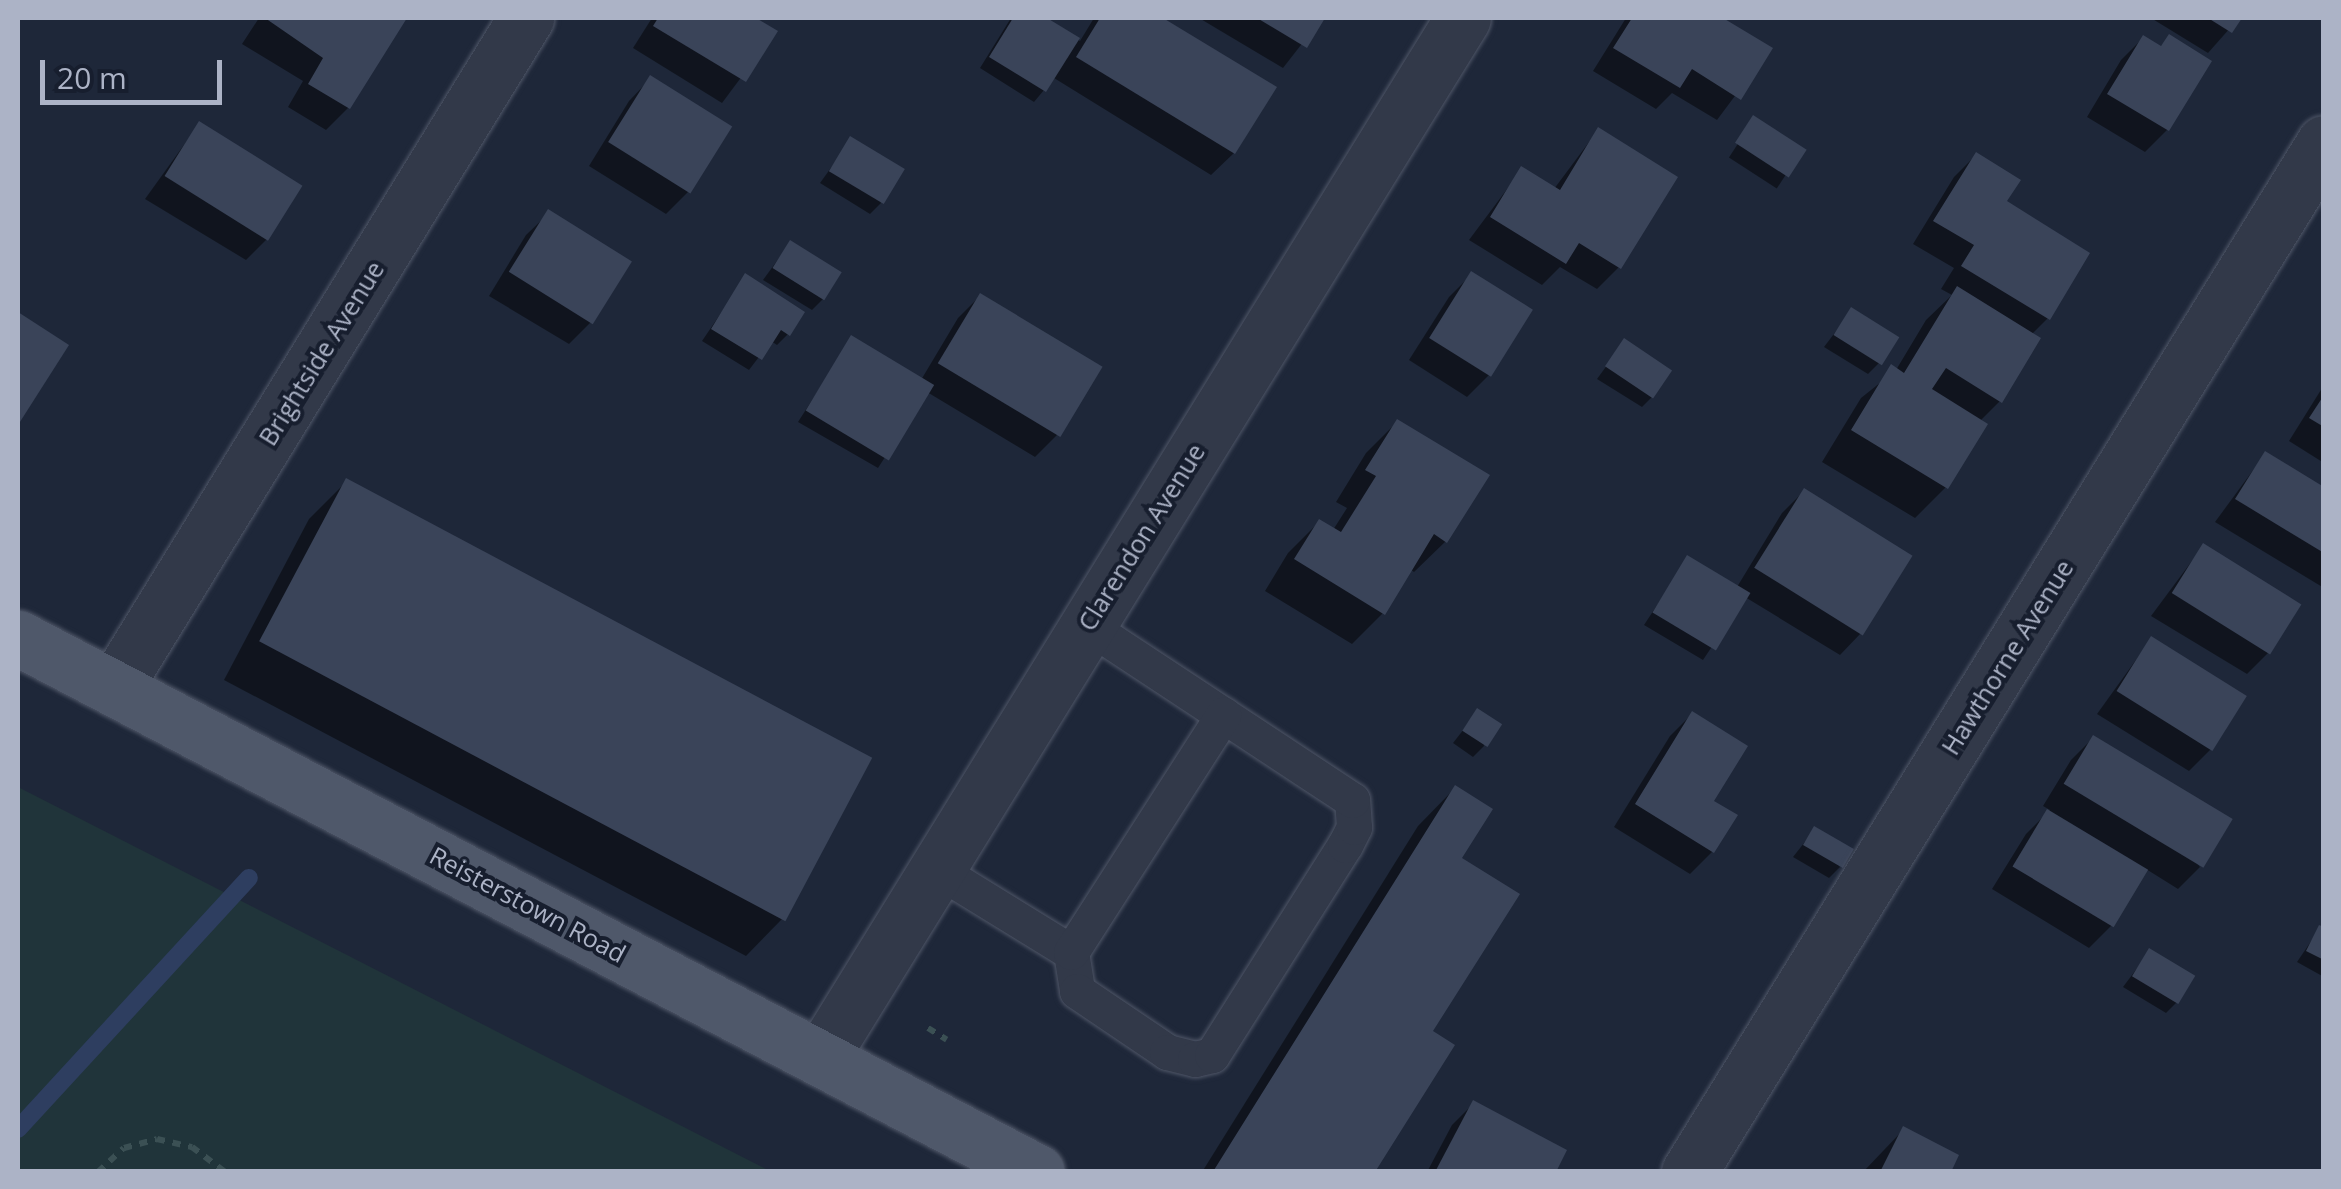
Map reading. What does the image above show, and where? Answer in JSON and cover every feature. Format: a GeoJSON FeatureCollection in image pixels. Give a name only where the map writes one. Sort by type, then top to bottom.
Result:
{"type":"FeatureCollection","features":[{"type":"Feature","properties":{"kind":"main road","name":"Reisterstown Road"},"geometry":{"type":"LineString","coordinates":[[18,638],[1037,1172]]}},
{"type":"Feature","properties":{"kind":"street","name":"Brightside Avenue"},"geometry":{"type":"LineString","coordinates":[[114,688],[526,18]]}},
{"type":"Feature","properties":{"kind":"street","name":"Clarendon Avenue"},"geometry":{"type":"LineString","coordinates":[[821,1057],[1463,18]]}},
{"type":"Feature","properties":{"kind":"street","name":"Hawthorne Avenue"},"geometry":{"type":"LineString","coordinates":[[1689,1172],[2324,142]]}},
{"type":"Feature","properties":{"kind":"lane"},"geometry":{"type":"LineString","coordinates":[[1087,625],[1352,800],[1354,827],[1212,1054],[1195,1060],[1167,1052],[1077,991],[1071,952],[1223,715]]}},
{"type":"Feature","properties":{"kind":"lane"},"geometry":{"type":"LineString","coordinates":[[936,870],[1071,952]]}},
{"type":"Feature","properties":{"kind":"path"},"geometry":{"type":"LineString","coordinates":[[928,1028],[947,1040]]}},
{"type":"Feature","properties":{"kind":"path"},"geometry":{"type":"LineString","coordinates":[[98,1172],[124,1148],[157,1139],[192,1147],[224,1172]]}},
{"type":"Feature","properties":{"kind":"shaded area"},"geometry":{"type":"Polygon","coordinates":[[[18,787],[770,1171],[18,1171],[18,787]]]}},
{"type":"Feature","properties":{"kind":"building"},"geometry":{"type":"Polygon","coordinates":[[[265,18],[407,18],[350,109],[308,84],[323,58],[265,18]]]}},
{"type":"Feature","properties":{"kind":"building"},"geometry":{"type":"Polygon","coordinates":[[[658,18],[756,18],[778,31],[746,82],[653,26],[658,18]]]}},
{"type":"Feature","properties":{"kind":"building"},"geometry":{"type":"Polygon","coordinates":[[[1013,18],[1047,18],[1080,38],[1046,92],[989,57],[1013,18]]]}},
{"type":"Feature","properties":{"kind":"building"},"geometry":{"type":"Polygon","coordinates":[[[1100,18],[1163,18],[1277,87],[1235,154],[1076,57],[1100,18]]]}},
{"type":"Feature","properties":{"kind":"building"},"geometry":{"type":"Polygon","coordinates":[[[1257,18],[1325,18],[1307,48],[1257,18]]]}},
{"type":"Feature","properties":{"kind":"building"},"geometry":{"type":"Polygon","coordinates":[[[1632,18],[1723,18],[1773,48],[1741,100],[1692,69],[1680,88],[1613,48],[1632,18]]]}},
{"type":"Feature","properties":{"kind":"building"},"geometry":{"type":"Polygon","coordinates":[[[2208,18],[2242,18],[2232,33],[2208,18]]]}},
{"type":"Feature","properties":{"kind":"building"},"geometry":{"type":"Polygon","coordinates":[[[2169,34],[2212,61],[2169,131],[2107,94],[2143,35],[2161,46],[2169,34]]]}},
{"type":"Feature","properties":{"kind":"building"},"geometry":{"type":"Polygon","coordinates":[[[650,75],[732,126],[690,193],[608,142],[650,75]]]}},
{"type":"Feature","properties":{"kind":"building"},"geometry":{"type":"Polygon","coordinates":[[[1753,115],[1807,150],[1789,178],[1735,143],[1753,115]]]}},
{"type":"Feature","properties":{"kind":"building"},"geometry":{"type":"Polygon","coordinates":[[[199,121],[302,186],[268,241],[165,176],[199,121]]]}},
{"type":"Feature","properties":{"kind":"building"},"geometry":{"type":"Polygon","coordinates":[[[1598,127],[1678,177],[1621,269],[1579,243],[1566,264],[1490,217],[1521,166],[1560,190],[1598,127]]]}},
{"type":"Feature","properties":{"kind":"building"},"geometry":{"type":"Polygon","coordinates":[[[850,136],[905,169],[884,204],[829,171],[850,136]]]}},
{"type":"Feature","properties":{"kind":"building"},"geometry":{"type":"Polygon","coordinates":[[[1976,152],[2021,180],[2007,201],[2090,253],[2050,320],[1961,266],[1974,245],[1933,221],[1976,152]]]}},
{"type":"Feature","properties":{"kind":"building"},"geometry":{"type":"Polygon","coordinates":[[[548,209],[632,261],[593,324],[509,272],[548,209]]]}},
{"type":"Feature","properties":{"kind":"building"},"geometry":{"type":"Polygon","coordinates":[[[790,240],[842,272],[824,300],[773,268],[790,240]]]}},
{"type":"Feature","properties":{"kind":"building"},"geometry":{"type":"Polygon","coordinates":[[[1471,271],[1533,310],[1491,377],[1429,338],[1471,271]]]}},
{"type":"Feature","properties":{"kind":"building"},"geometry":{"type":"Polygon","coordinates":[[[745,273],[805,312],[790,336],[781,330],[762,360],[711,329],[745,273]]]}},
{"type":"Feature","properties":{"kind":"building"},"geometry":{"type":"Polygon","coordinates":[[[1957,286],[2041,338],[2002,403],[1946,368],[1932,389],[1988,424],[1948,489],[1851,430],[1891,364],[1904,373],[1957,286]]]}},
{"type":"Feature","properties":{"kind":"building"},"geometry":{"type":"Polygon","coordinates":[[[980,293],[1103,367],[1060,437],[938,363],[980,293]]]}},
{"type":"Feature","properties":{"kind":"building"},"geometry":{"type":"Polygon","coordinates":[[[1851,307],[1899,337],[1882,365],[1834,335],[1851,307]]]}},
{"type":"Feature","properties":{"kind":"building"},"geometry":{"type":"Polygon","coordinates":[[[18,312],[69,345],[18,425],[18,312]]]}},
{"type":"Feature","properties":{"kind":"building"},"geometry":{"type":"Polygon","coordinates":[[[851,335],[934,385],[889,460],[806,410],[851,335]]]}},
{"type":"Feature","properties":{"kind":"building"},"geometry":{"type":"Polygon","coordinates":[[[1624,338],[1672,370],[1653,399],[1605,366],[1624,338]]]}},
{"type":"Feature","properties":{"kind":"building"},"geometry":{"type":"Polygon","coordinates":[[[2324,395],[2324,427],[2309,418],[2324,395]]]}},
{"type":"Feature","properties":{"kind":"building"},"geometry":{"type":"Polygon","coordinates":[[[1397,419],[1490,475],[1447,543],[1434,534],[1385,615],[1294,559],[1319,519],[1341,532],[1376,476],[1365,470],[1397,419]]]}},
{"type":"Feature","properties":{"kind":"building"},"geometry":{"type":"Polygon","coordinates":[[[2265,451],[2324,487],[2324,553],[2235,499],[2265,451]]]}},
{"type":"Feature","properties":{"kind":"building"},"geometry":{"type":"Polygon","coordinates":[[[346,478],[872,758],[785,921],[259,641],[346,478]]]}},
{"type":"Feature","properties":{"kind":"building"},"geometry":{"type":"Polygon","coordinates":[[[1804,488],[1913,556],[1863,636],[1754,568],[1804,488]]]}},
{"type":"Feature","properties":{"kind":"building"},"geometry":{"type":"Polygon","coordinates":[[[2203,543],[2301,604],[2270,655],[2172,593],[2203,543]]]}},
{"type":"Feature","properties":{"kind":"building"},"geometry":{"type":"Polygon","coordinates":[[[1687,555],[1750,593],[1716,651],[1652,612],[1687,555]]]}},
{"type":"Feature","properties":{"kind":"building"},"geometry":{"type":"Polygon","coordinates":[[[2151,636],[2247,696],[2212,751],[2117,691],[2151,636]]]}},
{"type":"Feature","properties":{"kind":"building"},"geometry":{"type":"Polygon","coordinates":[[[1477,708],[1502,724],[1487,747],[1462,731],[1477,708]]]}},
{"type":"Feature","properties":{"kind":"building"},"geometry":{"type":"Polygon","coordinates":[[[1692,711],[1748,746],[1714,801],[1738,815],[1714,853],[1635,804],[1692,711]]]}},
{"type":"Feature","properties":{"kind":"building"},"geometry":{"type":"Polygon","coordinates":[[[2093,735],[2233,819],[2203,868],[2064,784],[2093,735]]]}},
{"type":"Feature","properties":{"kind":"building"},"geometry":{"type":"Polygon","coordinates":[[[1455,785],[1493,809],[1462,858],[1520,894],[1433,1031],[1455,1045],[1375,1172],[1214,1170],[1455,785]]]}},
{"type":"Feature","properties":{"kind":"building"},"geometry":{"type":"Polygon","coordinates":[[[2047,809],[2148,870],[2114,927],[2012,866],[2047,809]]]}},
{"type":"Feature","properties":{"kind":"building"},"geometry":{"type":"Polygon","coordinates":[[[1814,826],[1854,849],[1843,868],[1803,845],[1814,826]]]}},
{"type":"Feature","properties":{"kind":"building"},"geometry":{"type":"Polygon","coordinates":[[[2319,925],[2324,927],[2324,960],[2306,951],[2319,925]]]}},
{"type":"Feature","properties":{"kind":"building"},"geometry":{"type":"Polygon","coordinates":[[[2149,948],[2195,976],[2178,1004],[2132,976],[2149,948]]]}},
{"type":"Feature","properties":{"kind":"building"},"geometry":{"type":"Polygon","coordinates":[[[1473,1100],[1567,1150],[1556,1172],[1435,1172],[1473,1100]]]}},
{"type":"Feature","properties":{"kind":"building"},"geometry":{"type":"Polygon","coordinates":[[[1903,1126],[1959,1155],[1951,1172],[1880,1172],[1903,1126]]]}},
{"type":"Feature","properties":{"kind":"waterway"},"geometry":{"type":"LineString","coordinates":[[18,1129],[249,878]]}}]}
